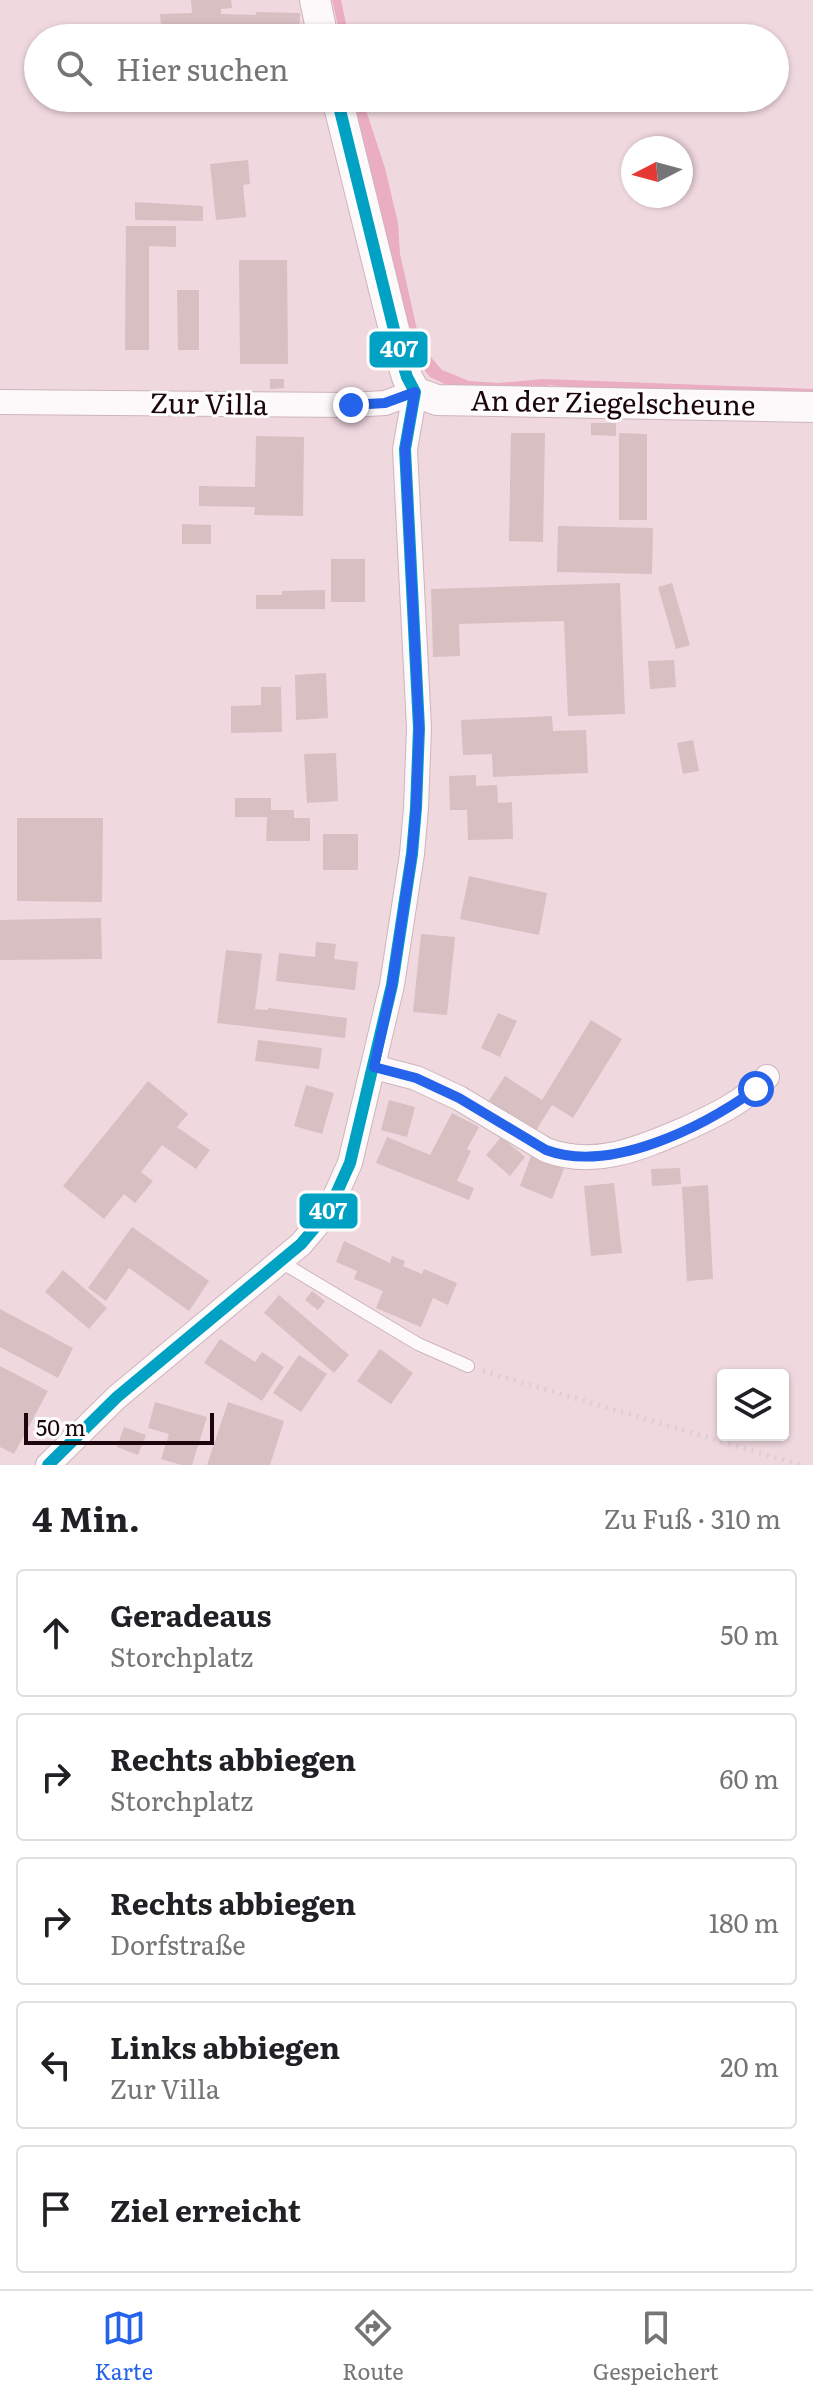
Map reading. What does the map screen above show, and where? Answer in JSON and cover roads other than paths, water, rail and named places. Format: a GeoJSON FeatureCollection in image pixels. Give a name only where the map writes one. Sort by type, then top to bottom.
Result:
{"type":"FeatureCollection","features":[{"type":"Feature","properties":{"kind":"street"},"geometry":{"type":"LineString","coordinates":[[315,0],[320,24]]}},
{"type":"Feature","properties":{"kind":"street"},"geometry":{"type":"LineString","coordinates":[[48,1465],[117,1397],[301,1244],[328,1212],[344,1179],[356,1143],[392,985],[416,808],[419,713],[405,449],[415,392],[403,366],[340,112]]}},
{"type":"Feature","properties":{"kind":"street","name":"Zur Villa"},"geometry":{"type":"LineString","coordinates":[[0,402],[351,405],[385,403],[415,392]]}},
{"type":"Feature","properties":{"kind":"street","name":"An der Ziegelscheune"},"geometry":{"type":"LineString","coordinates":[[415,392],[437,400],[813,407]]}},
{"type":"Feature","properties":{"kind":"street"},"geometry":{"type":"LineString","coordinates":[[374,1067],[416,1078],[459,1098],[546,1150],[581,1158],[604,1157],[643,1147],[701,1122],[737,1103],[767,1077]]}},
{"type":"Feature","properties":{"kind":"lane"},"geometry":{"type":"LineString","coordinates":[[281,1262],[418,1344],[468,1366]]}}]}
